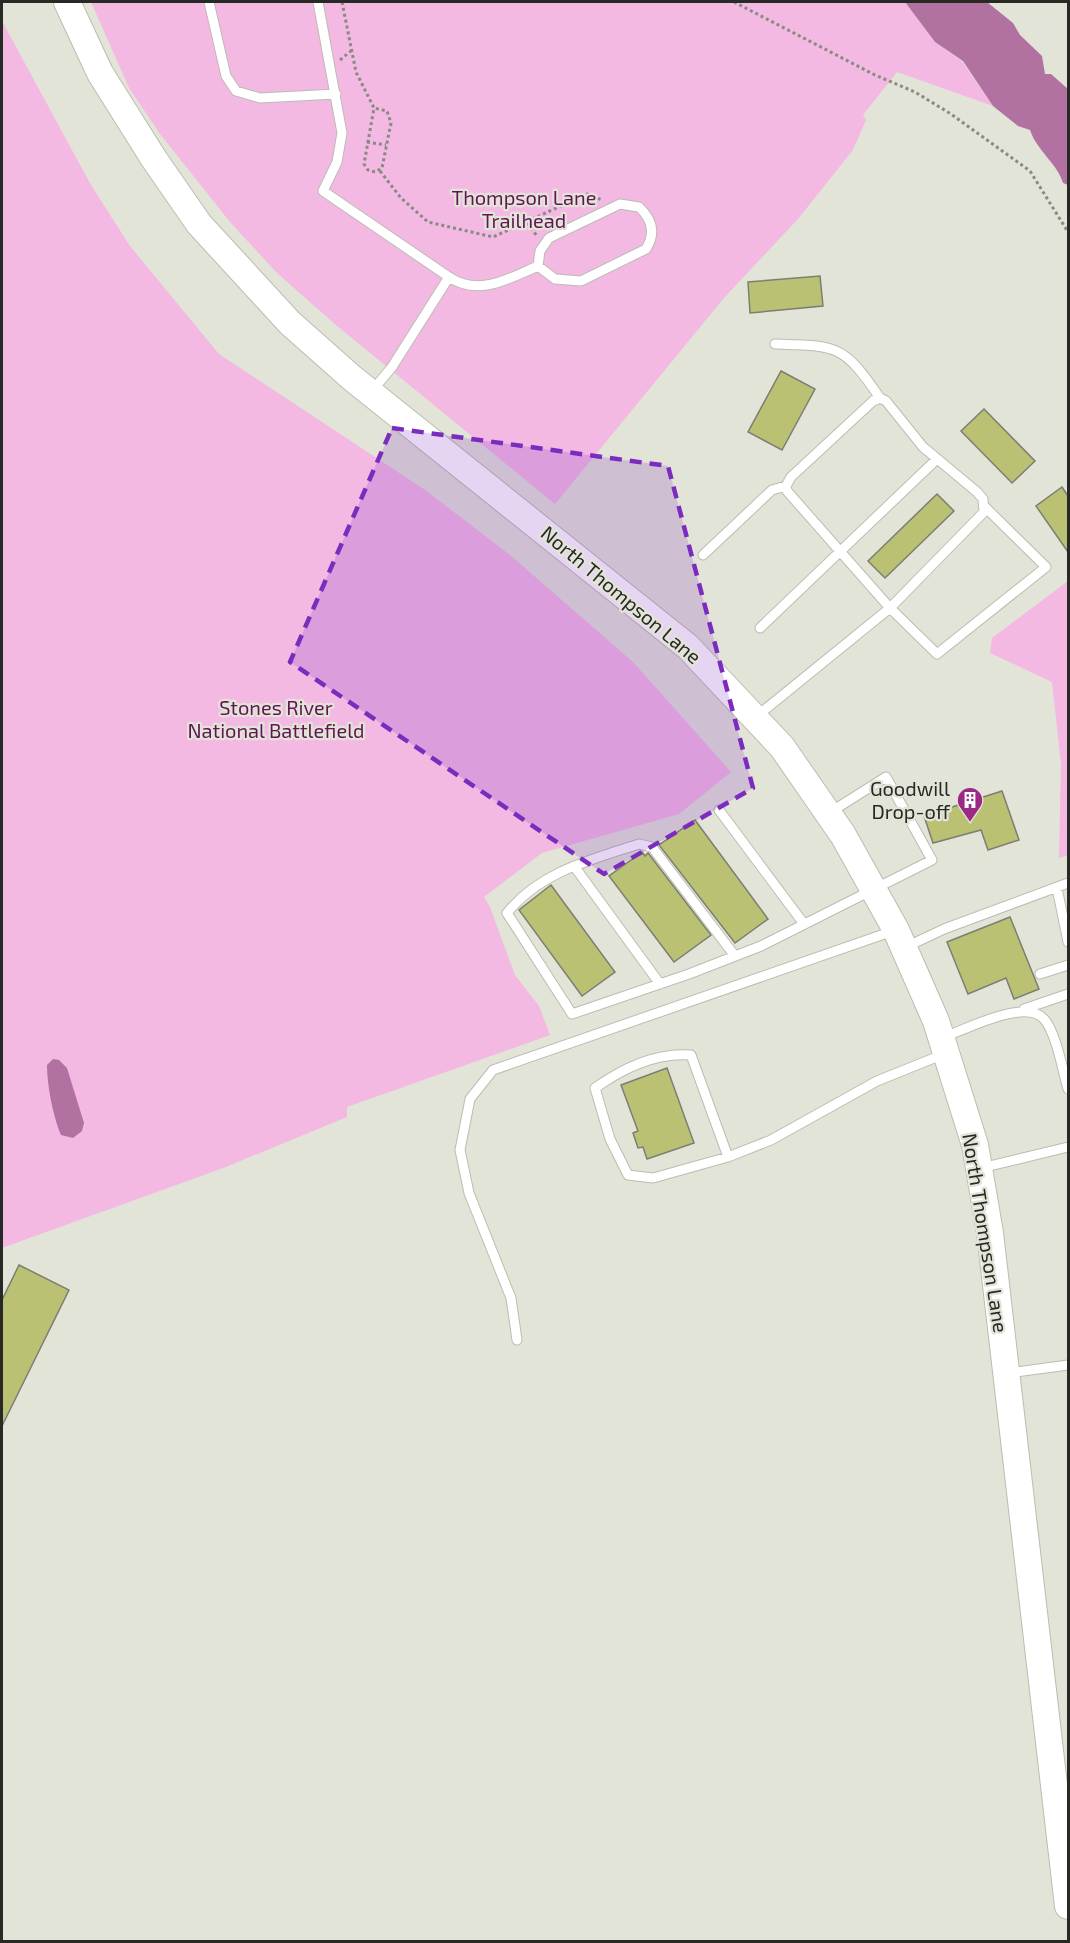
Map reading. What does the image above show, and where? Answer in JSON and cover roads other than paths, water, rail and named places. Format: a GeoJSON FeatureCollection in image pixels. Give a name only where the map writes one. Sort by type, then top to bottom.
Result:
{"type":"FeatureCollection","features":[{"type":"Feature","properties":{"kind":"main road","name":"North Thompson Lane"},"geometry":{"type":"LineString","coordinates":[[67,2],[100,73],[154,159],[199,224],[290,323],[370,393],[688,646],[782,747],[828,814],[873,889],[899,939],[944,1046],[975,1145],[990,1233],[1056,1763],[1068,1904]]}},
{"type":"Feature","properties":{"kind":"lane"},"geometry":{"type":"LineString","coordinates":[[209,2],[226,76],[236,91],[260,98],[336,94]]}},
{"type":"Feature","properties":{"kind":"lane"},"geometry":{"type":"LineString","coordinates":[[318,2],[342,133],[337,162],[323,191],[449,277],[489,287],[538,266]]}},
{"type":"Feature","properties":{"kind":"lane"},"geometry":{"type":"LineString","coordinates":[[620,204],[639,207],[646,214],[653,232],[646,249],[639,254],[581,281],[555,279],[538,266],[540,251],[549,238],[620,204]]}},
{"type":"Feature","properties":{"kind":"lane"},"geometry":{"type":"LineString","coordinates":[[370,393],[392,367],[449,277]]}},
{"type":"Feature","properties":{"kind":"lane"},"geometry":{"type":"LineString","coordinates":[[775,344],[830,346],[858,365],[880,398],[886,401],[923,447],[977,492],[984,506],[1047,567],[938,654],[890,608],[791,496],[786,486]]}},
{"type":"Feature","properties":{"kind":"lane"},"geometry":{"type":"LineString","coordinates":[[703,555],[772,490],[786,486],[791,477],[873,401],[880,398]]}},
{"type":"Feature","properties":{"kind":"lane"},"geometry":{"type":"LineString","coordinates":[[760,628],[937,459]]}},
{"type":"Feature","properties":{"kind":"lane"},"geometry":{"type":"LineString","coordinates":[[755,718],[890,608],[979,518],[984,506]]}},
{"type":"Feature","properties":{"kind":"lane"},"geometry":{"type":"LineString","coordinates":[[735,956],[652,847],[639,844],[552,874],[519,897],[507,913],[572,1014],[735,956],[932,860],[886,777],[828,814]]}},
{"type":"Feature","properties":{"kind":"lane"},"geometry":{"type":"LineString","coordinates":[[719,810],[804,924]]}},
{"type":"Feature","properties":{"kind":"lane"},"geometry":{"type":"LineString","coordinates":[[574,866],[660,984]]}},
{"type":"Feature","properties":{"kind":"lane"},"geometry":{"type":"LineString","coordinates":[[517,1340],[511,1298],[469,1193],[460,1150],[470,1099],[493,1070],[899,939],[944,929],[1068,883]]}},
{"type":"Feature","properties":{"kind":"lane"},"geometry":{"type":"LineString","coordinates":[[1057,888],[1068,942]]}},
{"type":"Feature","properties":{"kind":"lane"},"geometry":{"type":"LineString","coordinates":[[1040,974],[1068,965]]}},
{"type":"Feature","properties":{"kind":"lane"},"geometry":{"type":"LineString","coordinates":[[728,1157],[691,1055],[669,1053],[618,1071],[595,1088],[610,1139],[628,1175],[653,1178],[728,1157],[795,1128],[944,1046],[1019,1010],[1068,994]]}},
{"type":"Feature","properties":{"kind":"lane"},"geometry":{"type":"LineString","coordinates":[[1019,1010],[1034,1012],[1045,1020],[1068,1089]]}},
{"type":"Feature","properties":{"kind":"lane"},"geometry":{"type":"LineString","coordinates":[[979,1169],[1068,1147]]}},
{"type":"Feature","properties":{"kind":"lane"},"geometry":{"type":"LineString","coordinates":[[1006,1373],[1068,1365]]}},
{"type":"Feature","properties":{"kind":"place","name":"Goodwill Drop-off"},"geometry":{"type":"Point","coordinates":[970,823]}},
{"type":"Feature","properties":{"kind":"park label","name":"Thompson Lane Trailhead"},"geometry":{"type":"Point","coordinates":[524,210]}},
{"type":"Feature","properties":{"kind":"park label","name":"Stones River National Battlefield"},"geometry":{"type":"Point","coordinates":[276,720]}}]}
